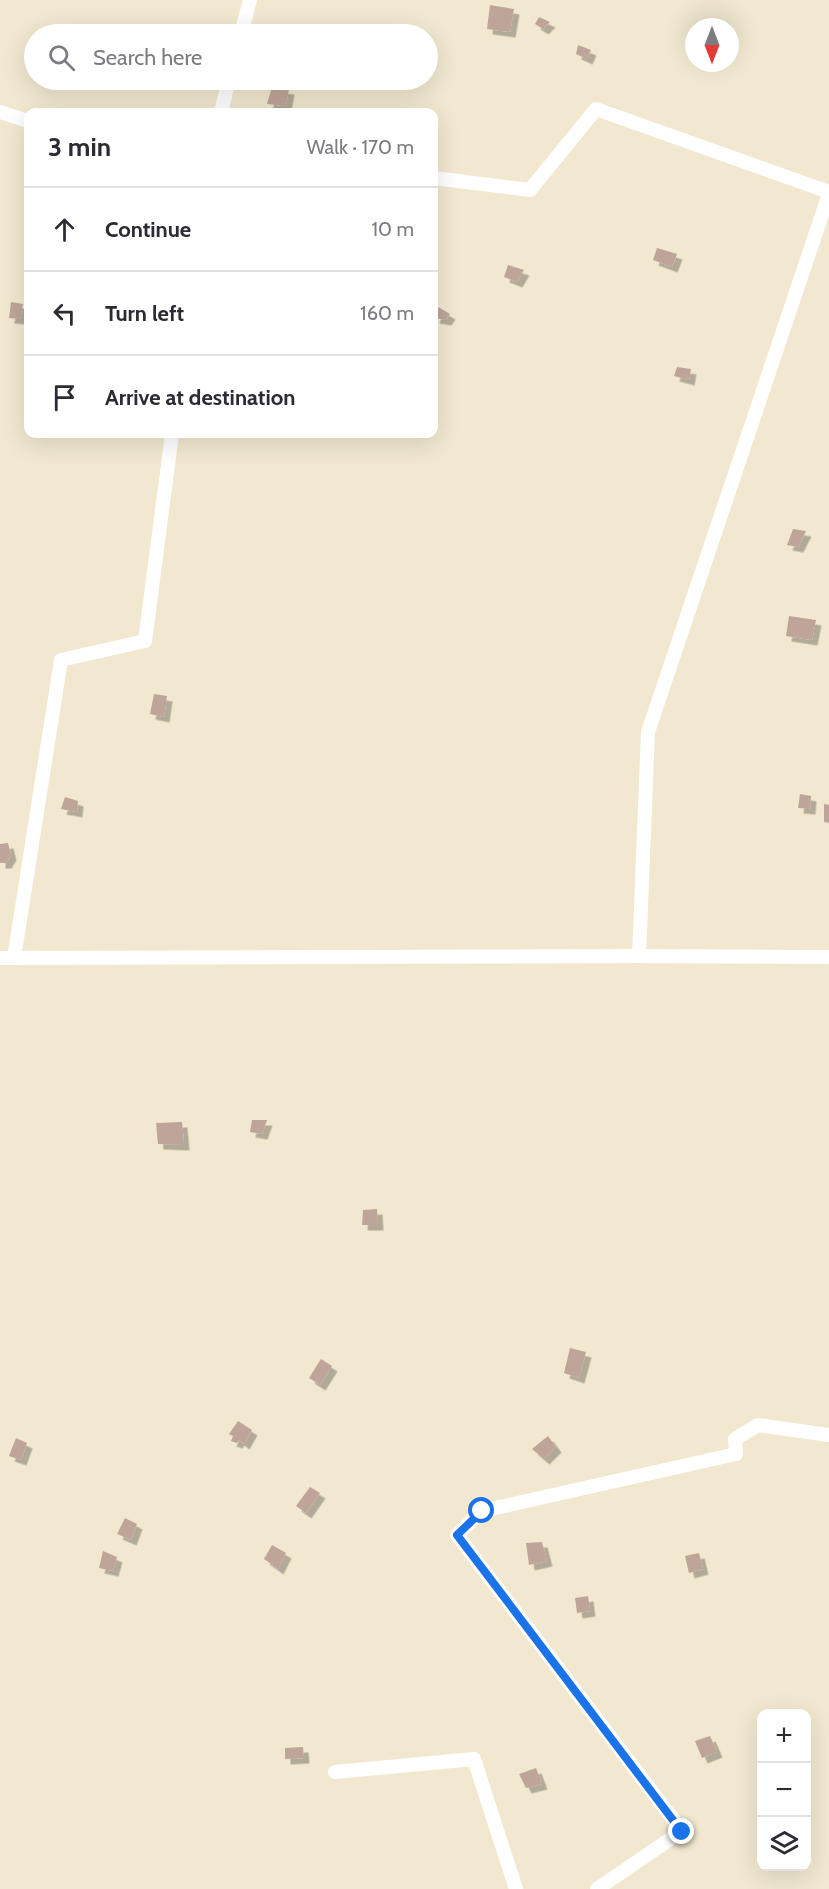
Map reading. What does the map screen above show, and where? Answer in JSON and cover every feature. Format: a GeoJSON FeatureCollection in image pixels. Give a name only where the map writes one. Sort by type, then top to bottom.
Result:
{"type":"FeatureCollection","features":[{"type":"Feature","properties":{"kind":"street"},"geometry":{"type":"LineString","coordinates":[[244,24],[250,0]]}},
{"type":"Feature","properties":{"kind":"street"},"geometry":{"type":"LineString","coordinates":[[222,108],[226,90]]}},
{"type":"Feature","properties":{"kind":"street"},"geometry":{"type":"LineString","coordinates":[[438,178],[530,190],[596,109],[829,193],[827,208],[648,732],[639,956]]}},
{"type":"Feature","properties":{"kind":"street"},"geometry":{"type":"LineString","coordinates":[[0,112],[24,120]]}},
{"type":"Feature","properties":{"kind":"street"},"geometry":{"type":"LineString","coordinates":[[171,438],[145,641],[61,660],[7,958],[829,957]]}},
{"type":"Feature","properties":{"kind":"street"},"geometry":{"type":"LineString","coordinates":[[597,1889],[682,1832],[457,1535],[482,1511],[736,1454],[735,1439],[758,1425],[829,1435]]}},
{"type":"Feature","properties":{"kind":"street"},"geometry":{"type":"LineString","coordinates":[[335,1773],[474,1759],[516,1889]]}},
{"type":"Feature","properties":{"kind":"building"},"geometry":{"type":"Polygon","coordinates":[[[490,5],[514,9],[510,32],[487,29],[490,5]]]}},
{"type":"Feature","properties":{"kind":"building"},"geometry":{"type":"Polygon","coordinates":[[[539,17],[550,22],[543,29],[535,24],[539,17]]]}},
{"type":"Feature","properties":{"kind":"building"},"geometry":{"type":"Polygon","coordinates":[[[578,45],[591,50],[587,59],[576,54],[578,45]]]}},
{"type":"Feature","properties":{"kind":"building"},"geometry":{"type":"Polygon","coordinates":[[[271,90],[289,90],[286,106],[267,104],[271,90]]]}},
{"type":"Feature","properties":{"kind":"building"},"geometry":{"type":"Polygon","coordinates":[[[657,248],[677,254],[672,267],[653,260],[657,248]]]}},
{"type":"Feature","properties":{"kind":"building"},"geometry":{"type":"Polygon","coordinates":[[[508,265],[524,270],[517,282],[504,277],[508,265]]]}},
{"type":"Feature","properties":{"kind":"building"},"geometry":{"type":"Polygon","coordinates":[[[11,302],[23,304],[20,319],[9,318],[11,302]]]}},
{"type":"Feature","properties":{"kind":"building"},"geometry":{"type":"Polygon","coordinates":[[[438,307],[450,314],[446,320],[438,319],[438,307]]]}},
{"type":"Feature","properties":{"kind":"building"},"geometry":{"type":"Polygon","coordinates":[[[677,367],[691,369],[689,380],[674,376],[677,367]]]}},
{"type":"Feature","properties":{"kind":"building"},"geometry":{"type":"Polygon","coordinates":[[[793,529],[806,531],[798,547],[787,545],[793,529]]]}},
{"type":"Feature","properties":{"kind":"building"},"geometry":{"type":"Polygon","coordinates":[[[789,616],[816,620],[812,640],[786,636],[789,616]]]}},
{"type":"Feature","properties":{"kind":"building"},"geometry":{"type":"Polygon","coordinates":[[[154,694],[167,696],[164,717],[150,714],[154,694]]]}},
{"type":"Feature","properties":{"kind":"building"},"geometry":{"type":"Polygon","coordinates":[[[800,794],[811,796],[810,809],[798,808],[800,794]]]}},
{"type":"Feature","properties":{"kind":"building"},"geometry":{"type":"Polygon","coordinates":[[[65,797],[78,801],[77,812],[61,809],[65,797]]]}},
{"type":"Feature","properties":{"kind":"building"},"geometry":{"type":"Polygon","coordinates":[[[824,804],[829,805],[829,823],[824,822],[824,804]]]}},
{"type":"Feature","properties":{"kind":"building"},"geometry":{"type":"Polygon","coordinates":[[[8,843],[11,855],[6,863],[0,863],[0,844],[8,843]]]}},
{"type":"Feature","properties":{"kind":"building"},"geometry":{"type":"Polygon","coordinates":[[[252,1120],[267,1120],[262,1134],[250,1132],[252,1120]]]}},
{"type":"Feature","properties":{"kind":"building"},"geometry":{"type":"Polygon","coordinates":[[[182,1122],[184,1145],[158,1144],[156,1123],[182,1122]]]}},
{"type":"Feature","properties":{"kind":"building"},"geometry":{"type":"Polygon","coordinates":[[[377,1209],[378,1225],[362,1225],[363,1210],[377,1209]]]}},
{"type":"Feature","properties":{"kind":"building"},"geometry":{"type":"Polygon","coordinates":[[[570,1348],[586,1352],[579,1378],[564,1373],[570,1348]]]}},
{"type":"Feature","properties":{"kind":"building"},"geometry":{"type":"Polygon","coordinates":[[[321,1359],[332,1366],[320,1385],[309,1378],[321,1359]]]}},
{"type":"Feature","properties":{"kind":"building"},"geometry":{"type":"Polygon","coordinates":[[[238,1421],[252,1430],[244,1444],[239,1440],[237,1443],[231,1441],[233,1436],[229,1434],[238,1421]]]}},
{"type":"Feature","properties":{"kind":"building"},"geometry":{"type":"Polygon","coordinates":[[[548,1436],[556,1447],[544,1459],[532,1449],[548,1436]]]}},
{"type":"Feature","properties":{"kind":"building"},"geometry":{"type":"Polygon","coordinates":[[[16,1438],[27,1443],[21,1460],[9,1456],[16,1438]]]}},
{"type":"Feature","properties":{"kind":"building"},"geometry":{"type":"Polygon","coordinates":[[[310,1487],[320,1493],[306,1513],[296,1506],[310,1487]]]}},
{"type":"Feature","properties":{"kind":"building"},"geometry":{"type":"Polygon","coordinates":[[[125,1518],[137,1524],[131,1540],[117,1534],[125,1518]]]}},
{"type":"Feature","properties":{"kind":"building"},"geometry":{"type":"Polygon","coordinates":[[[542,1542],[547,1561],[529,1565],[526,1543],[542,1542]]]}},
{"type":"Feature","properties":{"kind":"building"},"geometry":{"type":"Polygon","coordinates":[[[272,1545],[286,1553],[278,1569],[264,1559],[272,1545]]]}},
{"type":"Feature","properties":{"kind":"building"},"geometry":{"type":"Polygon","coordinates":[[[103,1551],[117,1557],[113,1571],[99,1568],[103,1551]]]}},
{"type":"Feature","properties":{"kind":"building"},"geometry":{"type":"Polygon","coordinates":[[[699,1553],[703,1569],[689,1573],[685,1556],[699,1553]]]}},
{"type":"Feature","properties":{"kind":"building"},"geometry":{"type":"Polygon","coordinates":[[[588,1596],[590,1611],[577,1613],[575,1598],[588,1596]]]}},
{"type":"Feature","properties":{"kind":"building"},"geometry":{"type":"Polygon","coordinates":[[[710,1736],[717,1752],[702,1758],[695,1741],[710,1736]]]}},
{"type":"Feature","properties":{"kind":"building"},"geometry":{"type":"Polygon","coordinates":[[[303,1747],[304,1758],[285,1759],[285,1748],[303,1747]]]}},
{"type":"Feature","properties":{"kind":"building"},"geometry":{"type":"Polygon","coordinates":[[[536,1768],[542,1784],[526,1788],[519,1774],[536,1768]]]}},
{"type":"Feature","properties":{"kind":"route"},"geometry":{"type":"LineString","coordinates":[[482,1511],[457,1535],[682,1832]]}}]}
